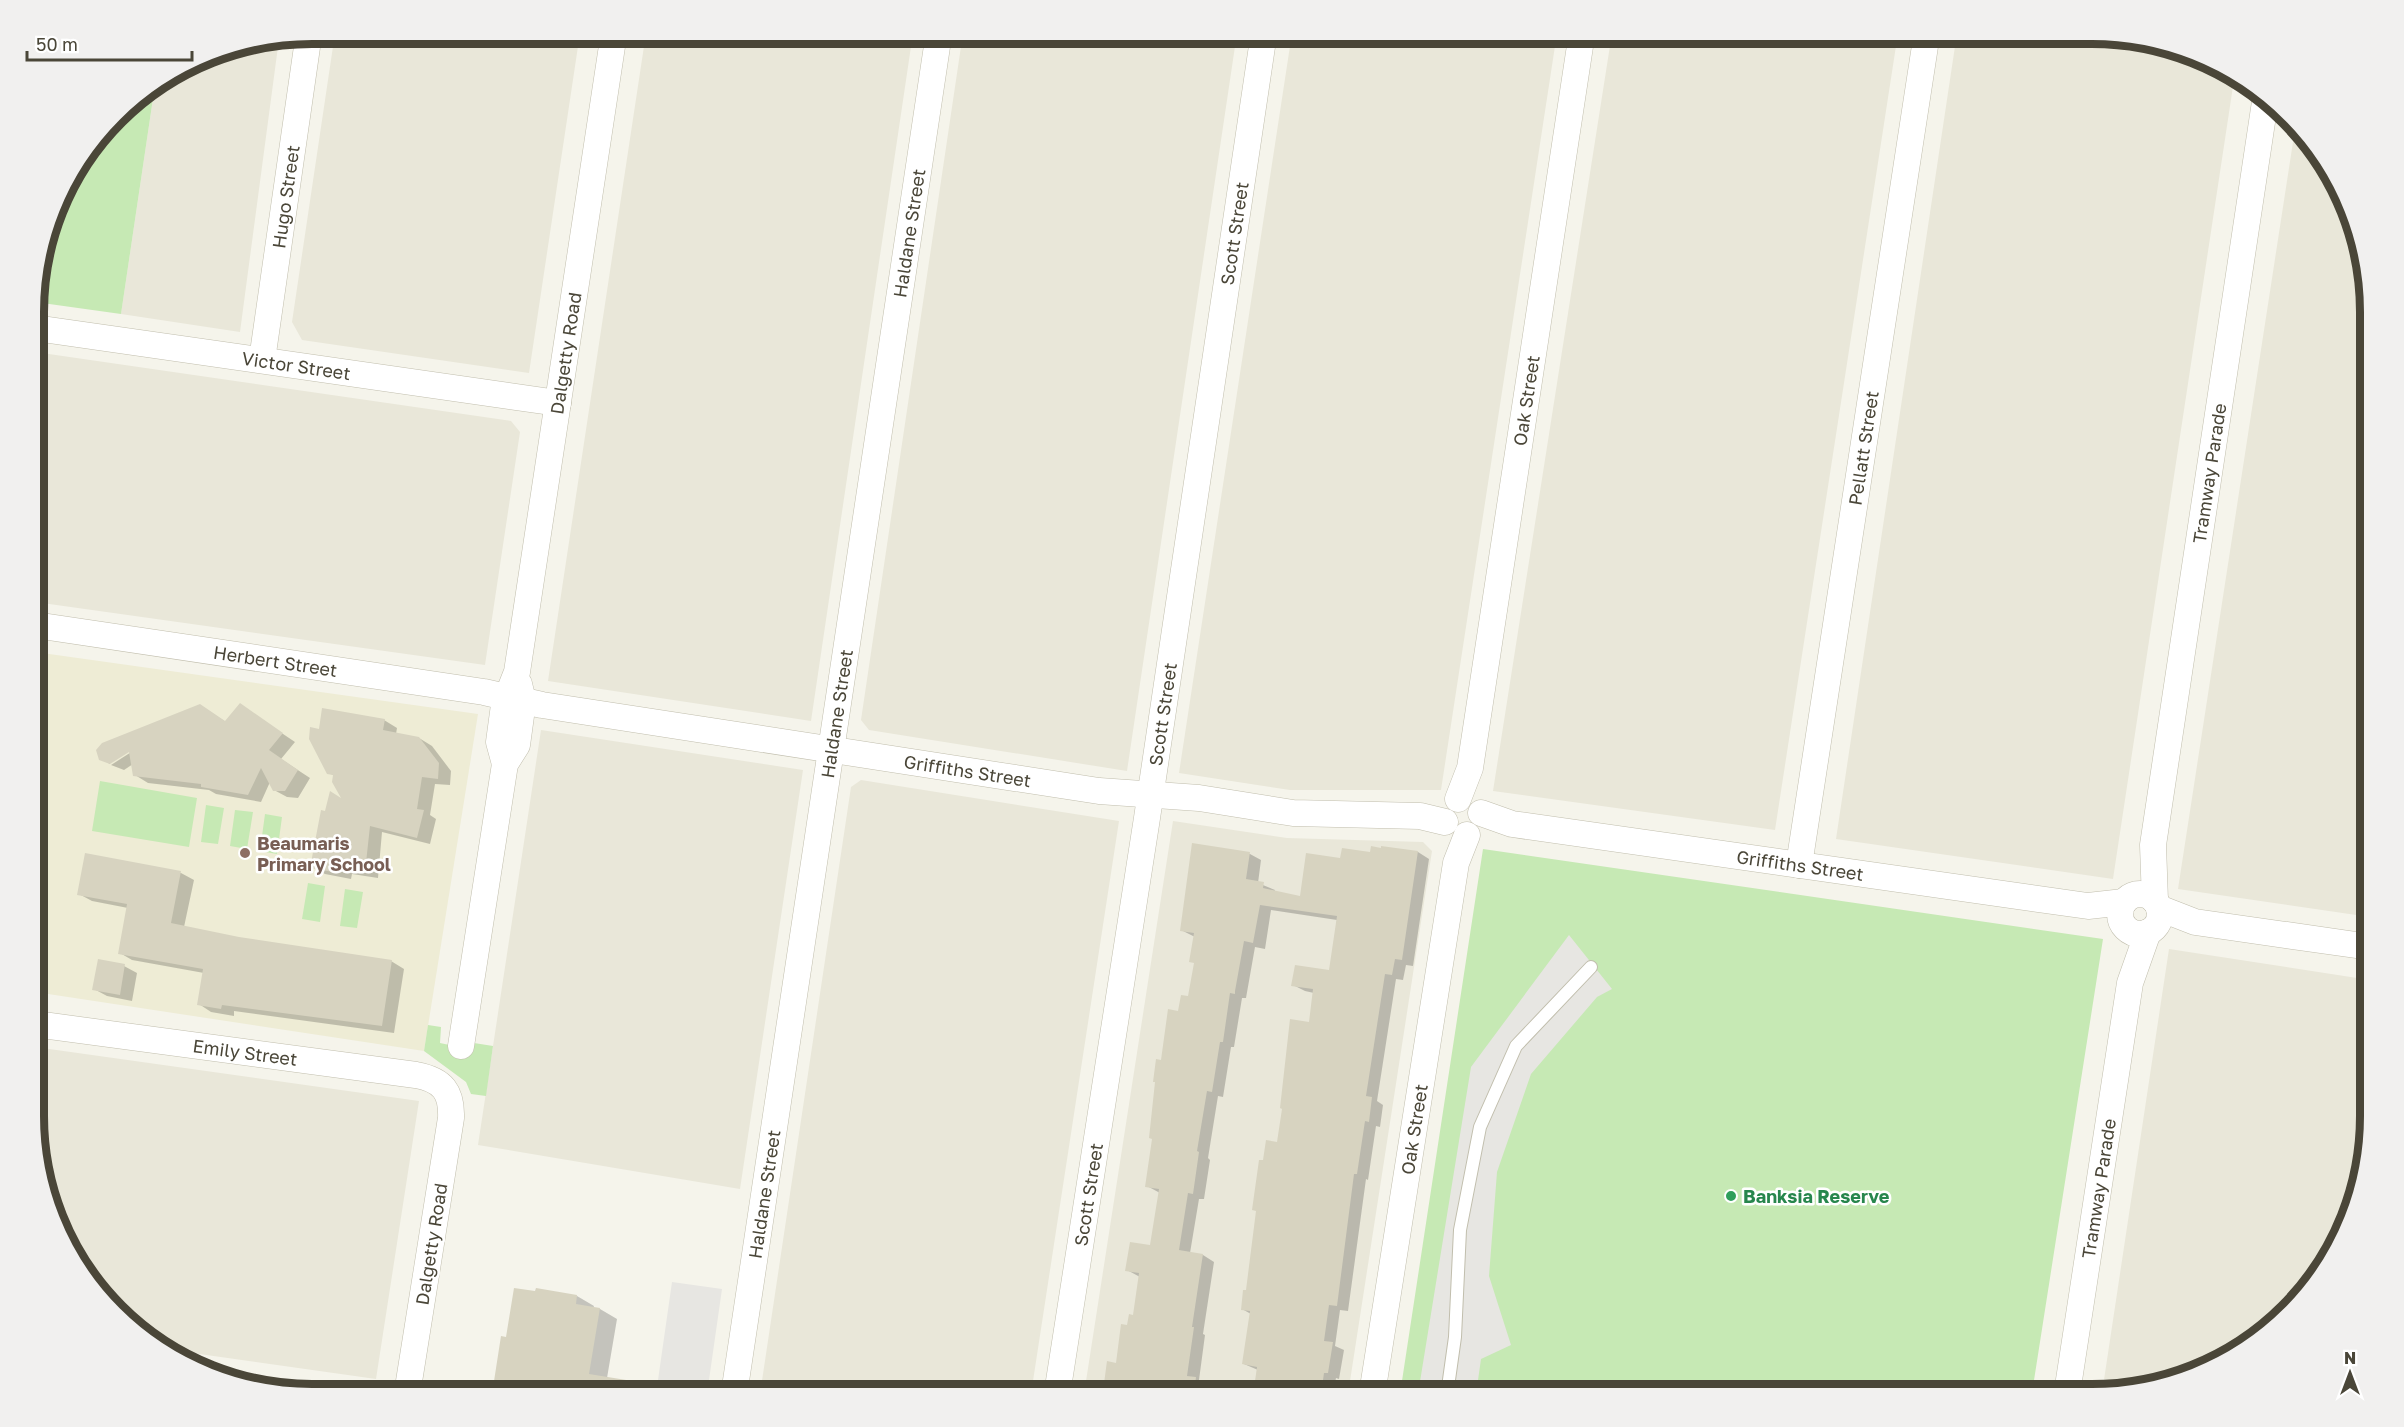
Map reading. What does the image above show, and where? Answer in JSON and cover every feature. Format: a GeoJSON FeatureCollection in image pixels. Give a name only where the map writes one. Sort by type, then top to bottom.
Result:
{"type":"FeatureCollection","features":[{"type":"Feature","properties":{"kind":"street","name":"Hugo Street"},"geometry":{"type":"LineString","coordinates":[[262,360],[307,44]]}},
{"type":"Feature","properties":{"kind":"street","name":"Dalgetty Road"},"geometry":{"type":"LineString","coordinates":[[461,1046],[505,764],[499,742],[515,699],[517,672],[612,44]]}},
{"type":"Feature","properties":{"kind":"street","name":"Haldane Street"},"geometry":{"type":"LineString","coordinates":[[736,1384],[937,44]]}},
{"type":"Feature","properties":{"kind":"street","name":"Scott Street"},"geometry":{"type":"LineString","coordinates":[[1059,1384],[1150,795],[1262,44]]}},
{"type":"Feature","properties":{"kind":"street","name":"Oak Street"},"geometry":{"type":"LineString","coordinates":[[1374,1384],[1456,863],[1580,44]]}},
{"type":"Feature","properties":{"kind":"street","name":"Pellatt Street"},"geometry":{"type":"LineString","coordinates":[[1799,864],[1925,44]]}},
{"type":"Feature","properties":{"kind":"street","name":"Tramway Parade"},"geometry":{"type":"LineString","coordinates":[[2069,1384],[2140,914],[2153,845],[2264,106]]}},
{"type":"Feature","properties":{"kind":"street","name":"Victor Street"},"geometry":{"type":"LineString","coordinates":[[44,329],[558,403]]}},
{"type":"Feature","properties":{"kind":"street","name":"Herbert Street"},"geometry":{"type":"LineString","coordinates":[[44,627],[515,699]]}},
{"type":"Feature","properties":{"kind":"street","name":"Griffiths Street"},"geometry":{"type":"LineString","coordinates":[[515,699],[1099,791],[1199,798],[1293,813],[1463,817],[2360,946]]}},
{"type":"Feature","properties":{"kind":"street","name":"Emily Street"},"geometry":{"type":"LineString","coordinates":[[44,1025],[425,1077],[440,1083],[448,1094]]}},
{"type":"Feature","properties":{"kind":"street","name":"Dalgetty Road"},"geometry":{"type":"LineString","coordinates":[[409,1384],[451,1118],[452,1104],[448,1094]]}},
{"type":"Feature","properties":{"kind":"lane"},"geometry":{"type":"LineString","coordinates":[[1448,1384],[1455,1337],[1460,1230],[1480,1127],[1516,1046],[1591,966]]}},
{"type":"Feature","properties":{"kind":"shaded area"},"geometry":{"type":"Polygon","coordinates":[[[333,44],[578,44],[529,373],[302,340],[292,322],[333,44]]]}},
{"type":"Feature","properties":{"kind":"shaded area"},"geometry":{"type":"Polygon","coordinates":[[[644,44],[911,44],[811,721],[548,681],[644,44]]]}},
{"type":"Feature","properties":{"kind":"shaded area"},"geometry":{"type":"Polygon","coordinates":[[[961,44],[1235,44],[1127,771],[869,730],[861,720],[961,44]]]}},
{"type":"Feature","properties":{"kind":"shaded area"},"geometry":{"type":"Polygon","coordinates":[[[1290,44],[1555,44],[1441,790],[1290,790],[1179,773],[1290,44]]]}},
{"type":"Feature","properties":{"kind":"shaded area"},"geometry":{"type":"Polygon","coordinates":[[[1610,44],[1896,44],[1775,830],[1493,791],[1610,44]]]}},
{"type":"Feature","properties":{"kind":"shaded area"},"geometry":{"type":"Polygon","coordinates":[[[1955,44],[2110,44],[2162,53],[2211,71],[2233,84],[2113,879],[1836,839],[1955,44]]]}},
{"type":"Feature","properties":{"kind":"shaded area"},"geometry":{"type":"Polygon","coordinates":[[[278,46],[240,332],[121,314],[153,95],[177,79],[209,64],[242,53],[278,46]]]}},
{"type":"Feature","properties":{"kind":"shaded area"},"geometry":{"type":"Polygon","coordinates":[[[2294,135],[2325,178],[2340,209],[2355,259],[2360,294],[2360,916],[2178,889],[2294,135]]]}},
{"type":"Feature","properties":{"kind":"shaded area"},"geometry":{"type":"Polygon","coordinates":[[[44,353],[511,421],[520,432],[485,665],[44,603],[44,353]]]}},
{"type":"Feature","properties":{"kind":"shaded area","name":"Beaumaris Primary School"},"geometry":{"type":"Polygon","coordinates":[[[44,653],[478,714],[424,1051],[44,993],[44,653]]]}},
{"type":"Feature","properties":{"kind":"shaded area"},"geometry":{"type":"Polygon","coordinates":[[[541,730],[803,770],[740,1189],[478,1145],[541,730]]]}},
{"type":"Feature","properties":{"kind":"shaded area"},"geometry":{"type":"Polygon","coordinates":[[[861,780],[1119,821],[1033,1384],[761,1384],[851,787],[861,780]]]}},
{"type":"Feature","properties":{"kind":"shaded area"},"geometry":{"type":"Polygon","coordinates":[[[1173,821],[1287,838],[1423,842],[1432,851],[1350,1384],[1086,1384],[1173,821]]]}},
{"type":"Feature","properties":{"kind":"shaded area"},"geometry":{"type":"Polygon","coordinates":[[[1569,935],[1612,989],[1597,997],[1531,1074],[1497,1172],[1489,1276],[1511,1345],[1481,1359],[1477,1384],[1420,1384],[1471,1067],[1569,935]]]}},
{"type":"Feature","properties":{"kind":"shaded area"},"geometry":{"type":"Polygon","coordinates":[[[2169,949],[2360,978],[2360,1133],[2358,1150],[2346,1202],[2325,1250],[2305,1279],[2282,1305],[2256,1328],[2226,1348],[2195,1363],[2162,1374],[2103,1383],[2169,949]]]}},
{"type":"Feature","properties":{"kind":"shaded area"},"geometry":{"type":"Polygon","coordinates":[[[44,1048],[419,1101],[376,1379],[185,1352],[148,1328],[122,1305],[99,1279],[79,1250],[58,1202],[49,1168],[44,1133],[44,1048]]]}},
{"type":"Feature","properties":{"kind":"shaded area"},"geometry":{"type":"Polygon","coordinates":[[[672,1282],[722,1289],[708,1384],[648,1384],[658,1380],[672,1282]]]}},
{"type":"Feature","properties":{"kind":"green space"},"geometry":{"type":"Polygon","coordinates":[[[153,95],[121,314],[44,303],[46,277],[58,225],[79,178],[110,135],[153,95]]]}},
{"type":"Feature","properties":{"kind":"green space"},"geometry":{"type":"Polygon","coordinates":[[[100,781],[197,798],[189,847],[92,831],[100,781]]]}},
{"type":"Feature","properties":{"kind":"green space"},"geometry":{"type":"Polygon","coordinates":[[[206,805],[224,808],[218,844],[201,842],[206,805]]]}},
{"type":"Feature","properties":{"kind":"green space"},"geometry":{"type":"Polygon","coordinates":[[[235,810],[253,812],[247,849],[230,846],[235,810]]]}},
{"type":"Feature","properties":{"kind":"green space"},"geometry":{"type":"Polygon","coordinates":[[[265,814],[282,817],[277,854],[260,851],[265,814]]]}},
{"type":"Feature","properties":{"kind":"green space","name":"Banksia Reserve"},"geometry":{"type":"Polygon","coordinates":[[[1483,849],[2103,939],[2033,1384],[1402,1384],[1483,849]]]}},
{"type":"Feature","properties":{"kind":"green space"},"geometry":{"type":"Polygon","coordinates":[[[308,883],[325,886],[320,922],[302,919],[308,883]]]}},
{"type":"Feature","properties":{"kind":"green space"},"geometry":{"type":"Polygon","coordinates":[[[345,889],[363,892],[357,928],[340,926],[345,889]]]}},
{"type":"Feature","properties":{"kind":"green space"},"geometry":{"type":"Polygon","coordinates":[[[428,1025],[441,1027],[440,1043],[459,1047],[474,1043],[493,1046],[486,1096],[471,1094],[466,1082],[424,1051],[428,1025]]]}},
{"type":"Feature","properties":{"kind":"building"},"geometry":{"type":"Polygon","coordinates":[[[240,703],[283,733],[269,750],[298,770],[285,791],[273,791],[261,768],[248,795],[201,787],[201,784],[133,776],[129,752],[110,764],[99,760],[96,750],[102,743],[200,704],[225,721],[240,703]]]}},
{"type":"Feature","properties":{"kind":"building"},"geometry":{"type":"Polygon","coordinates":[[[322,708],[385,719],[383,730],[419,737],[439,763],[438,779],[422,777],[417,809],[424,810],[417,838],[370,826],[365,872],[339,868],[339,873],[310,868],[321,810],[325,811],[330,791],[341,798],[332,782],[333,775],[327,774],[309,739],[310,727],[319,729],[322,708]]]}},
{"type":"Feature","properties":{"kind":"building"},"geometry":{"type":"Polygon","coordinates":[[[1192,843],[1250,852],[1246,879],[1264,882],[1263,888],[1300,896],[1306,853],[1340,858],[1342,848],[1370,852],[1371,846],[1418,851],[1402,960],[1395,959],[1392,975],[1385,974],[1366,1096],[1372,1097],[1369,1122],[1365,1121],[1357,1174],[1354,1174],[1337,1306],[1329,1305],[1324,1341],[1333,1342],[1328,1373],[1324,1373],[1322,1384],[1255,1384],[1257,1367],[1242,1364],[1250,1311],[1241,1310],[1243,1290],[1246,1290],[1256,1211],[1252,1210],[1259,1160],[1263,1160],[1266,1140],[1277,1142],[1290,1019],[1309,1022],[1313,989],[1291,986],[1295,965],[1329,970],[1337,916],[1260,905],[1253,943],[1244,941],[1235,994],[1230,993],[1223,1042],[1220,1042],[1212,1092],[1207,1091],[1197,1151],[1199,1152],[1193,1194],[1188,1193],[1179,1250],[1203,1254],[1187,1376],[1196,1377],[1195,1384],[1104,1384],[1107,1361],[1116,1363],[1121,1324],[1127,1325],[1129,1314],[1133,1315],[1139,1273],[1125,1271],[1130,1242],[1150,1245],[1159,1189],[1145,1187],[1152,1139],[1149,1138],[1156,1059],[1161,1060],[1168,1009],[1178,1011],[1181,995],[1188,996],[1194,963],[1189,962],[1194,933],[1180,931],[1192,843]]]}},
{"type":"Feature","properties":{"kind":"building"},"geometry":{"type":"Polygon","coordinates":[[[85,853],[181,871],[171,923],[239,937],[392,960],[382,1026],[222,1005],[221,1009],[197,1005],[203,969],[118,954],[127,904],[77,895],[85,853]]]}},
{"type":"Feature","properties":{"kind":"building"},"geometry":{"type":"Polygon","coordinates":[[[98,959],[125,964],[120,995],[92,990],[98,959]]]}},
{"type":"Feature","properties":{"kind":"building"},"geometry":{"type":"Polygon","coordinates":[[[514,1288],[535,1291],[536,1288],[577,1295],[576,1304],[600,1308],[589,1374],[651,1384],[494,1384],[501,1336],[506,1337],[514,1288]]]}},
{"type":"Feature","properties":{"kind":"place","name":"Beaumaris Primary School"},"geometry":{"type":"Point","coordinates":[245,853]}},
{"type":"Feature","properties":{"kind":"place","name":"Banksia Reserve"},"geometry":{"type":"Point","coordinates":[1731,1196]}}]}
